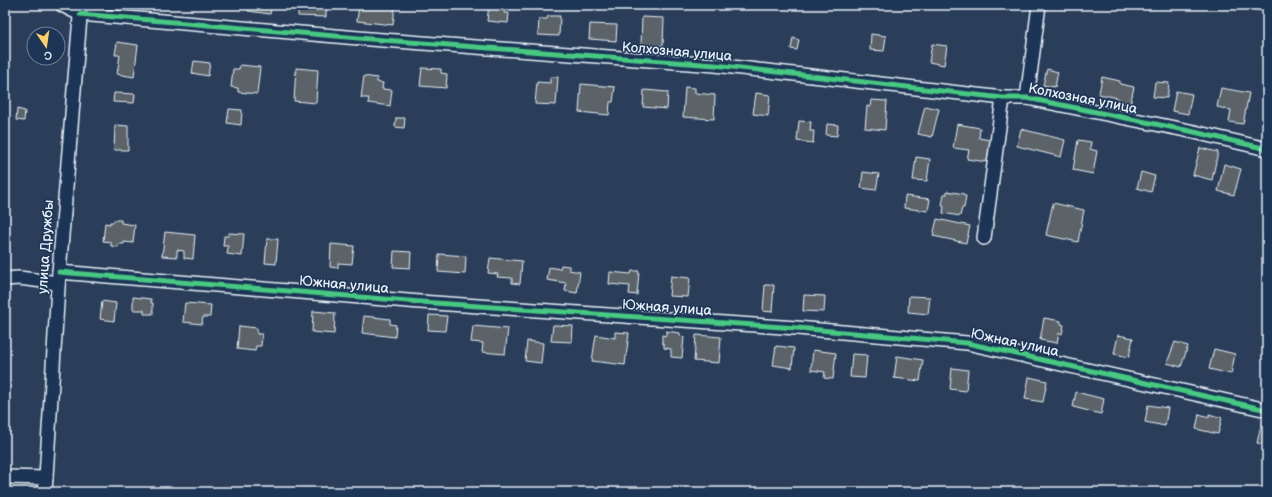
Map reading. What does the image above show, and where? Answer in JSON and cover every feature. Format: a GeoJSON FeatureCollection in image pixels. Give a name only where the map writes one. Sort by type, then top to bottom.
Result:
{"type":"FeatureCollection","features":[{"type":"Feature","properties":{"kind":"street"},"geometry":{"type":"LineString","coordinates":[[62,5],[81,9]]}},
{"type":"Feature","properties":{"kind":"street"},"geometry":{"type":"LineString","coordinates":[[1027,98],[1039,5]]}},
{"type":"Feature","properties":{"kind":"street","name":"Колхозная улица"},"geometry":{"type":"LineString","coordinates":[[81,9],[394,41],[715,65],[1003,98],[1027,98],[1190,131],[1267,149]]}},
{"type":"Feature","properties":{"kind":"street","name":"улица Дружбы"},"geometry":{"type":"LineString","coordinates":[[45,492],[59,277],[81,9]]}},
{"type":"Feature","properties":{"kind":"street"},"geometry":{"type":"LineString","coordinates":[[984,238],[1003,98]]}},
{"type":"Feature","properties":{"kind":"street","name":"Южная улица"},"geometry":{"type":"LineString","coordinates":[[5,279],[59,277],[797,328],[967,343],[1267,410]]}},
{"type":"Feature","properties":{"kind":"street"},"geometry":{"type":"LineString","coordinates":[[5,477],[46,478]]}},
{"type":"Feature","properties":{"kind":"building"},"geometry":{"type":"Polygon","coordinates":[[[248,5],[272,5],[270,14],[248,11],[248,5]]]}},
{"type":"Feature","properties":{"kind":"building"},"geometry":{"type":"Polygon","coordinates":[[[298,5],[326,5],[326,17],[298,16],[298,5]]]}},
{"type":"Feature","properties":{"kind":"building"},"geometry":{"type":"Polygon","coordinates":[[[359,5],[395,5],[393,25],[357,21],[359,5]]]}},
{"type":"Feature","properties":{"kind":"building"},"geometry":{"type":"Polygon","coordinates":[[[489,5],[505,5],[504,13],[509,13],[508,23],[487,21],[489,5]]]}},
{"type":"Feature","properties":{"kind":"building"},"geometry":{"type":"Polygon","coordinates":[[[1249,5],[1267,5],[1267,7],[1264,6],[1262,11],[1248,8],[1249,5]]]}},
{"type":"Feature","properties":{"kind":"building"},"geometry":{"type":"Polygon","coordinates":[[[548,16],[560,16],[559,36],[538,35],[539,19],[547,19],[548,16]]]}},
{"type":"Feature","properties":{"kind":"building"},"geometry":{"type":"Polygon","coordinates":[[[642,17],[664,18],[663,46],[641,45],[642,17]]]}},
{"type":"Feature","properties":{"kind":"building"},"geometry":{"type":"Polygon","coordinates":[[[590,24],[617,25],[616,41],[589,39],[590,24]]]}},
{"type":"Feature","properties":{"kind":"building"},"geometry":{"type":"Polygon","coordinates":[[[871,34],[886,36],[884,51],[870,50],[871,34]]]}},
{"type":"Feature","properties":{"kind":"building"},"geometry":{"type":"Polygon","coordinates":[[[793,38],[799,40],[797,50],[791,49],[793,38]]]}},
{"type":"Feature","properties":{"kind":"building"},"geometry":{"type":"Polygon","coordinates":[[[117,42],[138,45],[134,77],[117,74],[120,55],[115,55],[117,42]]]}},
{"type":"Feature","properties":{"kind":"building"},"geometry":{"type":"Polygon","coordinates":[[[932,44],[947,46],[944,65],[929,62],[932,44]]]}},
{"type":"Feature","properties":{"kind":"building"},"geometry":{"type":"Polygon","coordinates":[[[194,61],[210,63],[208,76],[192,73],[194,61]]]}},
{"type":"Feature","properties":{"kind":"building"},"geometry":{"type":"Polygon","coordinates":[[[240,65],[260,67],[257,94],[238,92],[238,88],[231,87],[233,69],[239,69],[240,65]]]}},
{"type":"Feature","properties":{"kind":"building"},"geometry":{"type":"Polygon","coordinates":[[[296,68],[318,70],[316,103],[294,101],[296,68]]]}},
{"type":"Feature","properties":{"kind":"building"},"geometry":{"type":"Polygon","coordinates":[[[422,68],[441,69],[441,73],[447,74],[446,88],[420,86],[422,68]]]}},
{"type":"Feature","properties":{"kind":"building"},"geometry":{"type":"Polygon","coordinates":[[[1047,69],[1058,72],[1055,87],[1043,85],[1047,69]]]}},
{"type":"Feature","properties":{"kind":"building"},"geometry":{"type":"Polygon","coordinates":[[[364,76],[377,78],[377,82],[383,83],[382,89],[392,90],[390,106],[368,103],[369,98],[361,98],[364,76]]]}},
{"type":"Feature","properties":{"kind":"building"},"geometry":{"type":"Polygon","coordinates":[[[550,77],[558,77],[556,105],[535,104],[537,82],[550,83],[550,77]]]}},
{"type":"Feature","properties":{"kind":"building"},"geometry":{"type":"Polygon","coordinates":[[[1102,77],[1120,81],[1120,84],[1134,87],[1130,105],[1117,102],[1118,98],[1099,94],[1102,77]]]}},
{"type":"Feature","properties":{"kind":"building"},"geometry":{"type":"Polygon","coordinates":[[[1155,82],[1169,83],[1167,98],[1153,97],[1155,82]]]}},
{"type":"Feature","properties":{"kind":"building"},"geometry":{"type":"Polygon","coordinates":[[[581,84],[615,87],[613,102],[610,102],[609,115],[579,112],[581,84]]]}},
{"type":"Feature","properties":{"kind":"building"},"geometry":{"type":"Polygon","coordinates":[[[685,87],[695,88],[695,93],[715,95],[714,119],[683,117],[685,87]]]}},
{"type":"Feature","properties":{"kind":"building"},"geometry":{"type":"Polygon","coordinates":[[[1221,88],[1249,93],[1243,124],[1229,122],[1231,110],[1217,107],[1221,88]]]}},
{"type":"Feature","properties":{"kind":"building"},"geometry":{"type":"Polygon","coordinates":[[[644,90],[668,92],[667,109],[643,107],[644,90]]]}},
{"type":"Feature","properties":{"kind":"building"},"geometry":{"type":"Polygon","coordinates":[[[1176,91],[1192,94],[1188,114],[1172,111],[1176,91]]]}},
{"type":"Feature","properties":{"kind":"building"},"geometry":{"type":"Polygon","coordinates":[[[114,93],[135,94],[134,103],[113,102],[114,93]]]}},
{"type":"Feature","properties":{"kind":"building"},"geometry":{"type":"Polygon","coordinates":[[[756,93],[770,95],[768,116],[753,114],[756,93]]]}},
{"type":"Feature","properties":{"kind":"building"},"geometry":{"type":"Polygon","coordinates":[[[871,100],[887,101],[885,130],[865,128],[867,106],[870,107],[871,100]]]}},
{"type":"Feature","properties":{"kind":"building"},"geometry":{"type":"Polygon","coordinates":[[[925,106],[939,109],[932,137],[918,134],[925,106]]]}},
{"type":"Feature","properties":{"kind":"building"},"geometry":{"type":"Polygon","coordinates":[[[17,109],[25,111],[24,121],[16,120],[17,109]]]}},
{"type":"Feature","properties":{"kind":"building"},"geometry":{"type":"Polygon","coordinates":[[[229,109],[242,110],[241,125],[227,123],[229,109]]]}},
{"type":"Feature","properties":{"kind":"building"},"geometry":{"type":"Polygon","coordinates":[[[396,118],[405,118],[404,128],[395,127],[396,118]]]}},
{"type":"Feature","properties":{"kind":"building"},"geometry":{"type":"Polygon","coordinates":[[[799,121],[811,122],[810,131],[814,131],[813,143],[797,141],[799,121]]]}},
{"type":"Feature","properties":{"kind":"building"},"geometry":{"type":"Polygon","coordinates":[[[827,124],[838,125],[837,136],[826,135],[827,124]]]}},
{"type":"Feature","properties":{"kind":"building"},"geometry":{"type":"Polygon","coordinates":[[[957,124],[980,128],[979,138],[990,140],[987,162],[967,159],[969,150],[953,148],[957,124]]]}},
{"type":"Feature","properties":{"kind":"building"},"geometry":{"type":"Polygon","coordinates":[[[115,125],[128,126],[128,150],[114,150],[115,125]]]}},
{"type":"Feature","properties":{"kind":"building"},"geometry":{"type":"Polygon","coordinates":[[[1021,129],[1065,140],[1061,157],[1017,146],[1021,129]]]}},
{"type":"Feature","properties":{"kind":"building"},"geometry":{"type":"Polygon","coordinates":[[[1078,140],[1091,142],[1090,149],[1097,151],[1093,174],[1073,170],[1078,140]]]}},
{"type":"Feature","properties":{"kind":"building"},"geometry":{"type":"Polygon","coordinates":[[[1200,148],[1218,152],[1212,180],[1193,175],[1200,148]]]}},
{"type":"Feature","properties":{"kind":"building"},"geometry":{"type":"Polygon","coordinates":[[[916,157],[930,159],[927,181],[913,180],[916,157]]]}},
{"type":"Feature","properties":{"kind":"building"},"geometry":{"type":"Polygon","coordinates":[[[1224,164],[1241,169],[1234,195],[1218,191],[1224,164]]]}},
{"type":"Feature","properties":{"kind":"building"},"geometry":{"type":"Polygon","coordinates":[[[863,172],[879,174],[876,190],[861,188],[863,172]]]}},
{"type":"Feature","properties":{"kind":"building"},"geometry":{"type":"Polygon","coordinates":[[[1141,172],[1155,176],[1151,192],[1137,188],[1141,172]]]}},
{"type":"Feature","properties":{"kind":"building"},"geometry":{"type":"Polygon","coordinates":[[[947,191],[964,194],[964,196],[966,196],[964,208],[962,208],[960,216],[943,213],[944,206],[942,206],[944,194],[947,194],[947,191]]]}},
{"type":"Feature","properties":{"kind":"building"},"geometry":{"type":"Polygon","coordinates":[[[905,196],[930,199],[928,211],[904,208],[905,196]]]}},
{"type":"Feature","properties":{"kind":"building"},"geometry":{"type":"Polygon","coordinates":[[[1053,203],[1084,210],[1078,242],[1046,235],[1053,203]]]}},
{"type":"Feature","properties":{"kind":"building"},"geometry":{"type":"Polygon","coordinates":[[[937,219],[970,226],[966,243],[933,236],[937,219]]]}},
{"type":"Feature","properties":{"kind":"building"},"geometry":{"type":"Polygon","coordinates":[[[114,220],[121,220],[121,223],[135,225],[133,243],[124,242],[124,244],[118,244],[118,247],[111,246],[111,242],[103,241],[105,223],[110,224],[110,222],[114,222],[114,220]]]}},
{"type":"Feature","properties":{"kind":"building"},"geometry":{"type":"Polygon","coordinates":[[[165,232],[195,235],[193,259],[184,258],[184,251],[177,250],[177,257],[162,256],[165,232]]]}},
{"type":"Feature","properties":{"kind":"building"},"geometry":{"type":"Polygon","coordinates":[[[229,233],[244,234],[242,256],[227,254],[228,246],[223,246],[224,236],[228,236],[229,233]]]}},
{"type":"Feature","properties":{"kind":"building"},"geometry":{"type":"Polygon","coordinates":[[[267,239],[278,239],[276,264],[265,263],[267,239]]]}},
{"type":"Feature","properties":{"kind":"building"},"geometry":{"type":"Polygon","coordinates":[[[331,244],[354,246],[352,264],[338,263],[338,268],[330,267],[331,244]]]}},
{"type":"Feature","properties":{"kind":"building"},"geometry":{"type":"Polygon","coordinates":[[[394,251],[411,252],[410,268],[393,267],[394,251]]]}},
{"type":"Feature","properties":{"kind":"building"},"geometry":{"type":"Polygon","coordinates":[[[439,254],[466,256],[465,274],[438,272],[439,254]]]}},
{"type":"Feature","properties":{"kind":"building"},"geometry":{"type":"Polygon","coordinates":[[[490,258],[522,261],[520,284],[512,283],[512,278],[497,277],[498,274],[488,273],[490,258]]]}},
{"type":"Feature","properties":{"kind":"building"},"geometry":{"type":"Polygon","coordinates":[[[561,265],[569,266],[569,270],[580,272],[577,293],[565,291],[566,283],[547,280],[549,267],[560,269],[561,265]]]}},
{"type":"Feature","properties":{"kind":"building"},"geometry":{"type":"Polygon","coordinates":[[[632,271],[639,271],[637,295],[629,294],[630,286],[609,284],[610,272],[631,274],[632,271]]]}},
{"type":"Feature","properties":{"kind":"building"},"geometry":{"type":"Polygon","coordinates":[[[671,276],[690,278],[688,297],[669,296],[671,276]]]}},
{"type":"Feature","properties":{"kind":"building"},"geometry":{"type":"Polygon","coordinates":[[[765,285],[774,285],[772,312],[763,311],[765,285]]]}},
{"type":"Feature","properties":{"kind":"building"},"geometry":{"type":"Polygon","coordinates":[[[804,295],[825,296],[824,312],[803,311],[804,295]]]}},
{"type":"Feature","properties":{"kind":"building"},"geometry":{"type":"Polygon","coordinates":[[[909,296],[930,297],[928,314],[908,312],[909,296]]]}},
{"type":"Feature","properties":{"kind":"building"},"geometry":{"type":"Polygon","coordinates":[[[133,297],[151,299],[151,303],[153,303],[153,314],[144,314],[144,310],[133,310],[133,297]]]}},
{"type":"Feature","properties":{"kind":"building"},"geometry":{"type":"Polygon","coordinates":[[[102,301],[116,303],[114,321],[100,319],[102,301]]]}},
{"type":"Feature","properties":{"kind":"building"},"geometry":{"type":"Polygon","coordinates":[[[185,303],[211,305],[210,317],[203,317],[202,324],[183,322],[185,303]]]}},
{"type":"Feature","properties":{"kind":"building"},"geometry":{"type":"Polygon","coordinates":[[[313,311],[335,313],[334,334],[312,332],[313,311]]]}},
{"type":"Feature","properties":{"kind":"building"},"geometry":{"type":"Polygon","coordinates":[[[429,315],[447,316],[445,331],[428,330],[429,315]]]}},
{"type":"Feature","properties":{"kind":"building"},"geometry":{"type":"Polygon","coordinates":[[[364,316],[390,319],[390,324],[396,325],[395,337],[362,333],[364,316]]]}},
{"type":"Feature","properties":{"kind":"building"},"geometry":{"type":"Polygon","coordinates":[[[1044,318],[1061,321],[1061,324],[1064,325],[1062,334],[1059,333],[1057,343],[1040,340],[1044,318]]]}},
{"type":"Feature","properties":{"kind":"building"},"geometry":{"type":"Polygon","coordinates":[[[553,325],[573,326],[572,342],[551,341],[553,325]]]}},
{"type":"Feature","properties":{"kind":"building"},"geometry":{"type":"Polygon","coordinates":[[[239,326],[257,328],[257,334],[262,334],[261,346],[256,346],[255,351],[237,349],[239,326]]]}},
{"type":"Feature","properties":{"kind":"building"},"geometry":{"type":"Polygon","coordinates":[[[473,326],[508,329],[505,354],[482,352],[483,343],[471,342],[473,326]]]}},
{"type":"Feature","properties":{"kind":"building"},"geometry":{"type":"Polygon","coordinates":[[[666,331],[680,333],[680,336],[684,337],[682,358],[671,357],[671,349],[664,348],[664,344],[662,343],[662,335],[666,336],[666,331]]]}},
{"type":"Feature","properties":{"kind":"building"},"geometry":{"type":"Polygon","coordinates":[[[615,332],[629,333],[625,365],[592,361],[596,335],[615,338],[615,332]]]}},
{"type":"Feature","properties":{"kind":"building"},"geometry":{"type":"Polygon","coordinates":[[[696,335],[721,337],[719,363],[694,361],[696,335]]]}},
{"type":"Feature","properties":{"kind":"building"},"geometry":{"type":"Polygon","coordinates":[[[1118,335],[1133,338],[1129,357],[1114,354],[1118,335]]]}},
{"type":"Feature","properties":{"kind":"building"},"geometry":{"type":"Polygon","coordinates":[[[527,341],[543,343],[541,363],[525,361],[527,341]]]}},
{"type":"Feature","properties":{"kind":"building"},"geometry":{"type":"Polygon","coordinates":[[[1175,342],[1188,346],[1181,367],[1167,363],[1175,342]]]}},
{"type":"Feature","properties":{"kind":"building"},"geometry":{"type":"Polygon","coordinates":[[[776,346],[794,348],[792,368],[773,365],[776,346]]]}},
{"type":"Feature","properties":{"kind":"building"},"geometry":{"type":"Polygon","coordinates":[[[1214,349],[1235,354],[1231,374],[1209,369],[1214,349]]]}},
{"type":"Feature","properties":{"kind":"building"},"geometry":{"type":"Polygon","coordinates":[[[813,350],[836,353],[833,379],[824,378],[825,372],[811,370],[813,350]]]}},
{"type":"Feature","properties":{"kind":"building"},"geometry":{"type":"Polygon","coordinates":[[[852,354],[867,355],[865,378],[850,377],[852,354]]]}},
{"type":"Feature","properties":{"kind":"building"},"geometry":{"type":"Polygon","coordinates":[[[897,356],[923,360],[920,381],[894,378],[897,356]]]}},
{"type":"Feature","properties":{"kind":"building"},"geometry":{"type":"Polygon","coordinates":[[[952,368],[968,370],[966,391],[950,389],[952,368]]]}},
{"type":"Feature","properties":{"kind":"building"},"geometry":{"type":"Polygon","coordinates":[[[1029,377],[1047,381],[1043,402],[1025,399],[1029,377]]]}},
{"type":"Feature","properties":{"kind":"building"},"geometry":{"type":"Polygon","coordinates":[[[1076,392],[1104,399],[1101,414],[1073,407],[1076,392]]]}},
{"type":"Feature","properties":{"kind":"building"},"geometry":{"type":"Polygon","coordinates":[[[1148,405],[1168,408],[1165,426],[1145,422],[1148,405]]]}},
{"type":"Feature","properties":{"kind":"building"},"geometry":{"type":"Polygon","coordinates":[[[1199,414],[1209,417],[1209,414],[1222,418],[1218,434],[1196,429],[1199,414]]]}},
{"type":"Feature","properties":{"kind":"building"},"geometry":{"type":"Polygon","coordinates":[[[1261,425],[1267,426],[1267,445],[1257,443],[1261,425]]]}},
{"type":"Feature","properties":{"kind":"cycle path"},"geometry":{"type":"LineString","coordinates":[[80,14],[370,39],[715,65],[1003,98],[1027,98],[1190,131],[1267,149]]}},
{"type":"Feature","properties":{"kind":"cycle path"},"geometry":{"type":"LineString","coordinates":[[59,272],[420,302],[797,328],[967,343],[1267,410]]}}]}
